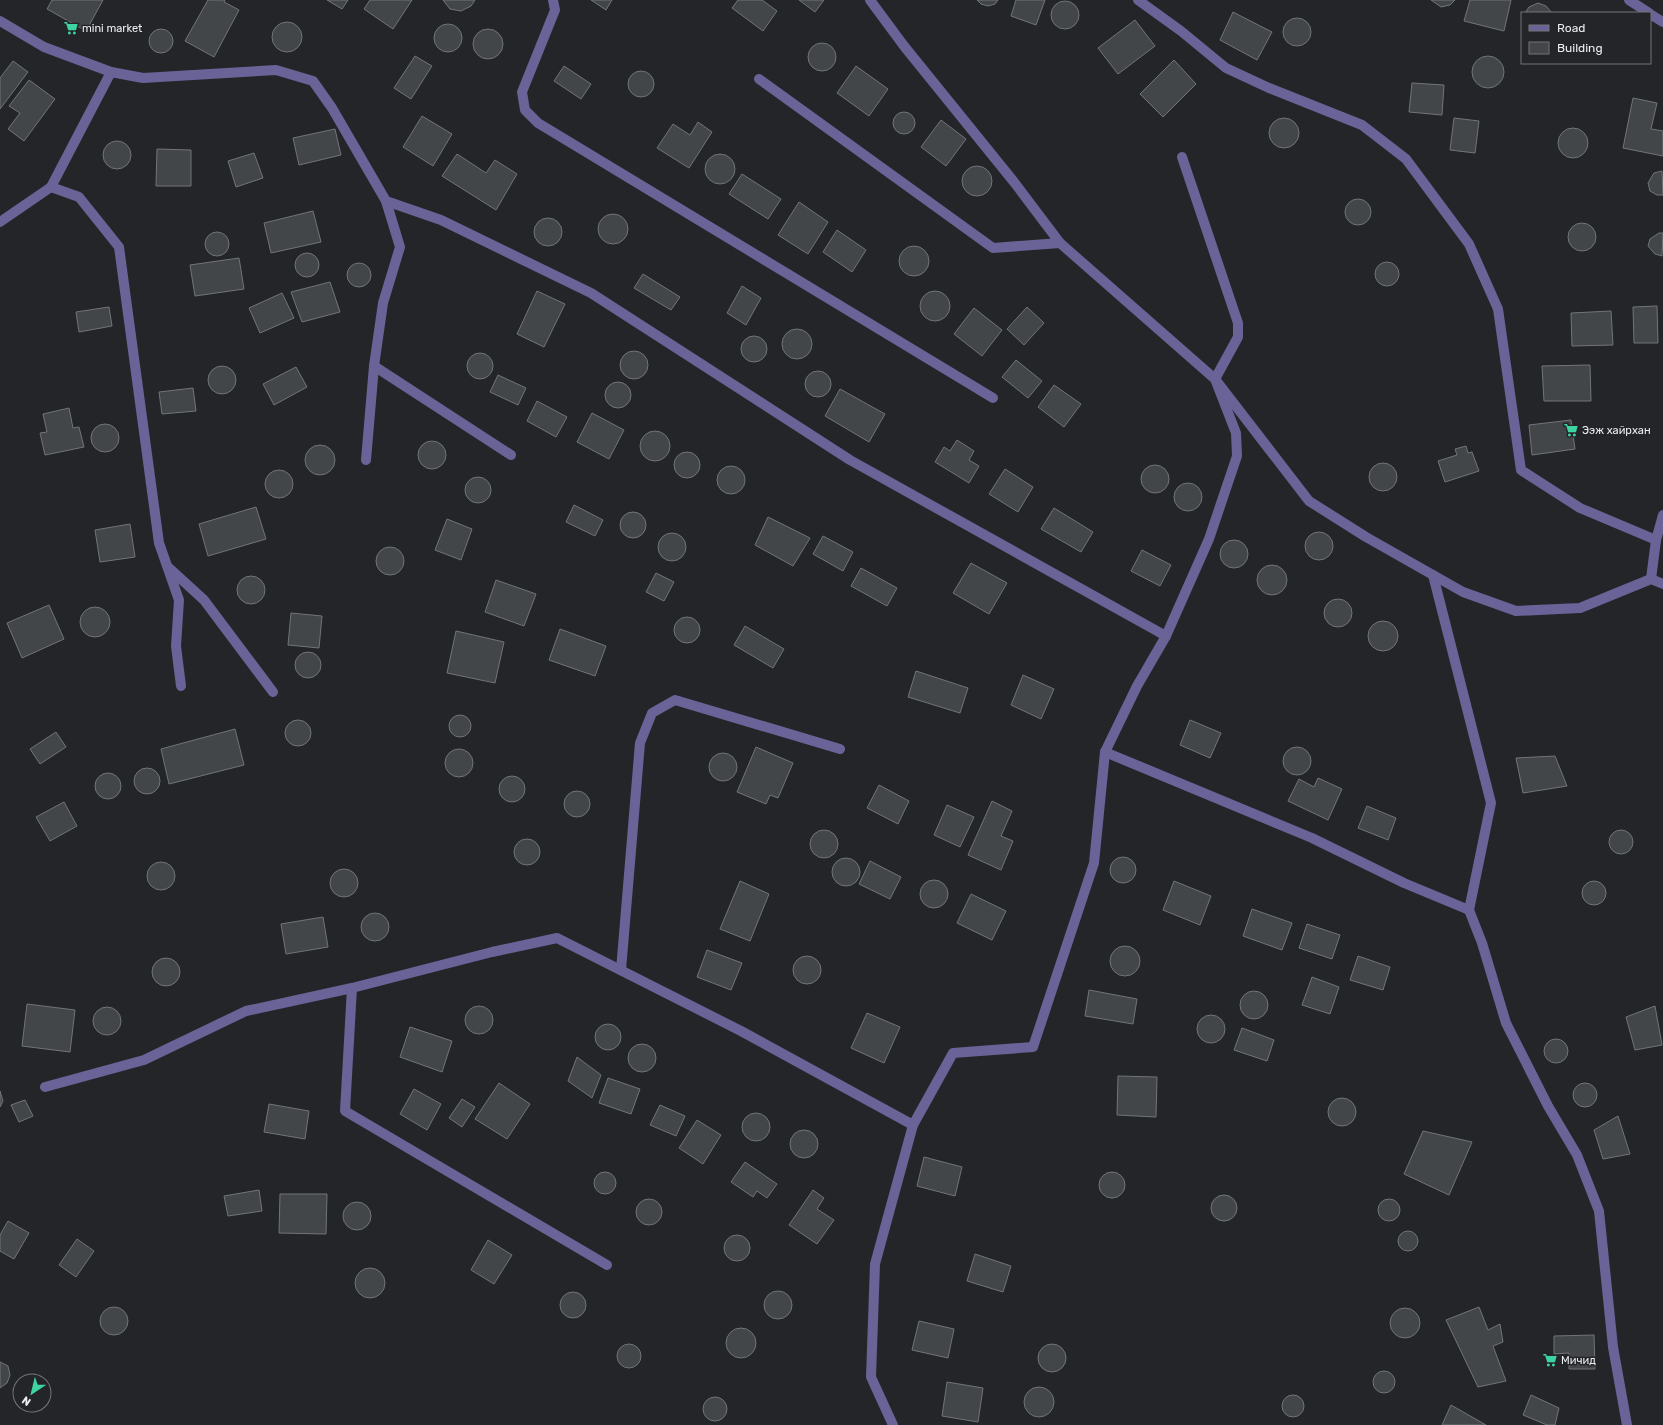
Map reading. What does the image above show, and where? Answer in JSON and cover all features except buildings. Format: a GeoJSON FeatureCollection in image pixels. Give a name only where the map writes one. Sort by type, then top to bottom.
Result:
{"type":"FeatureCollection","features":[{"type":"Feature","properties":{"kind":"street"},"geometry":{"type":"LineString","coordinates":[[553,0],[555,10],[522,92],[525,110],[538,123],[992,398]]}},
{"type":"Feature","properties":{"kind":"street"},"geometry":{"type":"LineString","coordinates":[[870,0],[904,46],[1014,182],[1060,243],[1215,379],[1310,501],[1366,537],[1462,592],[1516,611],[1580,608],[1651,579],[1663,584]]}},
{"type":"Feature","properties":{"kind":"street"},"geometry":{"type":"LineString","coordinates":[[1138,0],[1181,31],[1226,68],[1268,88],[1362,125],[1406,159],[1470,244],[1498,309],[1521,470],[1580,508],[1656,540]]}},
{"type":"Feature","properties":{"kind":"street"},"geometry":{"type":"LineString","coordinates":[[1629,0],[1648,12]]}},
{"type":"Feature","properties":{"kind":"street"},"geometry":{"type":"LineString","coordinates":[[1651,14],[1663,22]]}},
{"type":"Feature","properties":{"kind":"street"},"geometry":{"type":"LineString","coordinates":[[0,21],[44,47],[111,72],[143,78],[276,70],[313,81],[332,108],[386,201],[400,247],[382,304],[374,366],[366,460]]}},
{"type":"Feature","properties":{"kind":"street"},"geometry":{"type":"LineString","coordinates":[[0,222],[51,187],[111,72]]}},
{"type":"Feature","properties":{"kind":"street"},"geometry":{"type":"LineString","coordinates":[[759,79],[993,248],[1060,243]]}},
{"type":"Feature","properties":{"kind":"street"},"geometry":{"type":"LineString","coordinates":[[893,1425],[871,1377],[876,1264],[913,1125],[953,1053],[1033,1047],[1094,863],[1105,752],[1137,686],[1166,636],[1209,539],[1237,456],[1236,433],[1215,379],[1238,337],[1238,323],[1182,157]]}},
{"type":"Feature","properties":{"kind":"street"},"geometry":{"type":"LineString","coordinates":[[51,187],[79,197],[119,246],[158,535],[179,600],[176,646],[181,686]]}},
{"type":"Feature","properties":{"kind":"street"},"geometry":{"type":"LineString","coordinates":[[386,201],[441,220],[591,293],[850,460],[1166,636]]}},
{"type":"Feature","properties":{"kind":"street"},"geometry":{"type":"LineString","coordinates":[[374,366],[511,455]]}},
{"type":"Feature","properties":{"kind":"street"},"geometry":{"type":"LineString","coordinates":[[1651,579],[1656,540],[1663,515]]}},
{"type":"Feature","properties":{"kind":"street"},"geometry":{"type":"LineString","coordinates":[[168,567],[204,600],[273,692]]}},
{"type":"Feature","properties":{"kind":"street"},"geometry":{"type":"LineString","coordinates":[[1433,575],[1491,803],[1469,910],[1482,943],[1506,1023],[1548,1106],[1577,1155],[1599,1211],[1613,1347],[1628,1425]]}},
{"type":"Feature","properties":{"kind":"street"},"geometry":{"type":"LineString","coordinates":[[622,970],[640,743],[652,713],[675,700],[840,749]]}},
{"type":"Feature","properties":{"kind":"street"},"geometry":{"type":"LineString","coordinates":[[1105,752],[1312,838],[1404,883],[1469,910]]}},
{"type":"Feature","properties":{"kind":"street"},"geometry":{"type":"LineString","coordinates":[[45,1087],[144,1060],[246,1011],[352,988],[492,952],[557,938],[741,1031],[913,1125]]}},
{"type":"Feature","properties":{"kind":"street"},"geometry":{"type":"LineString","coordinates":[[352,988],[345,1111],[607,1266]]}},
{"type":"Feature","properties":{"kind":"place","name":"mini market"},"geometry":{"type":"Point","coordinates":[71,28]}},
{"type":"Feature","properties":{"kind":"place","name":"Ээж хайрхан"},"geometry":{"type":"Point","coordinates":[1571,430]}},
{"type":"Feature","properties":{"kind":"place","name":"Мичид"},"geometry":{"type":"Point","coordinates":[1550,1360]}}]}
